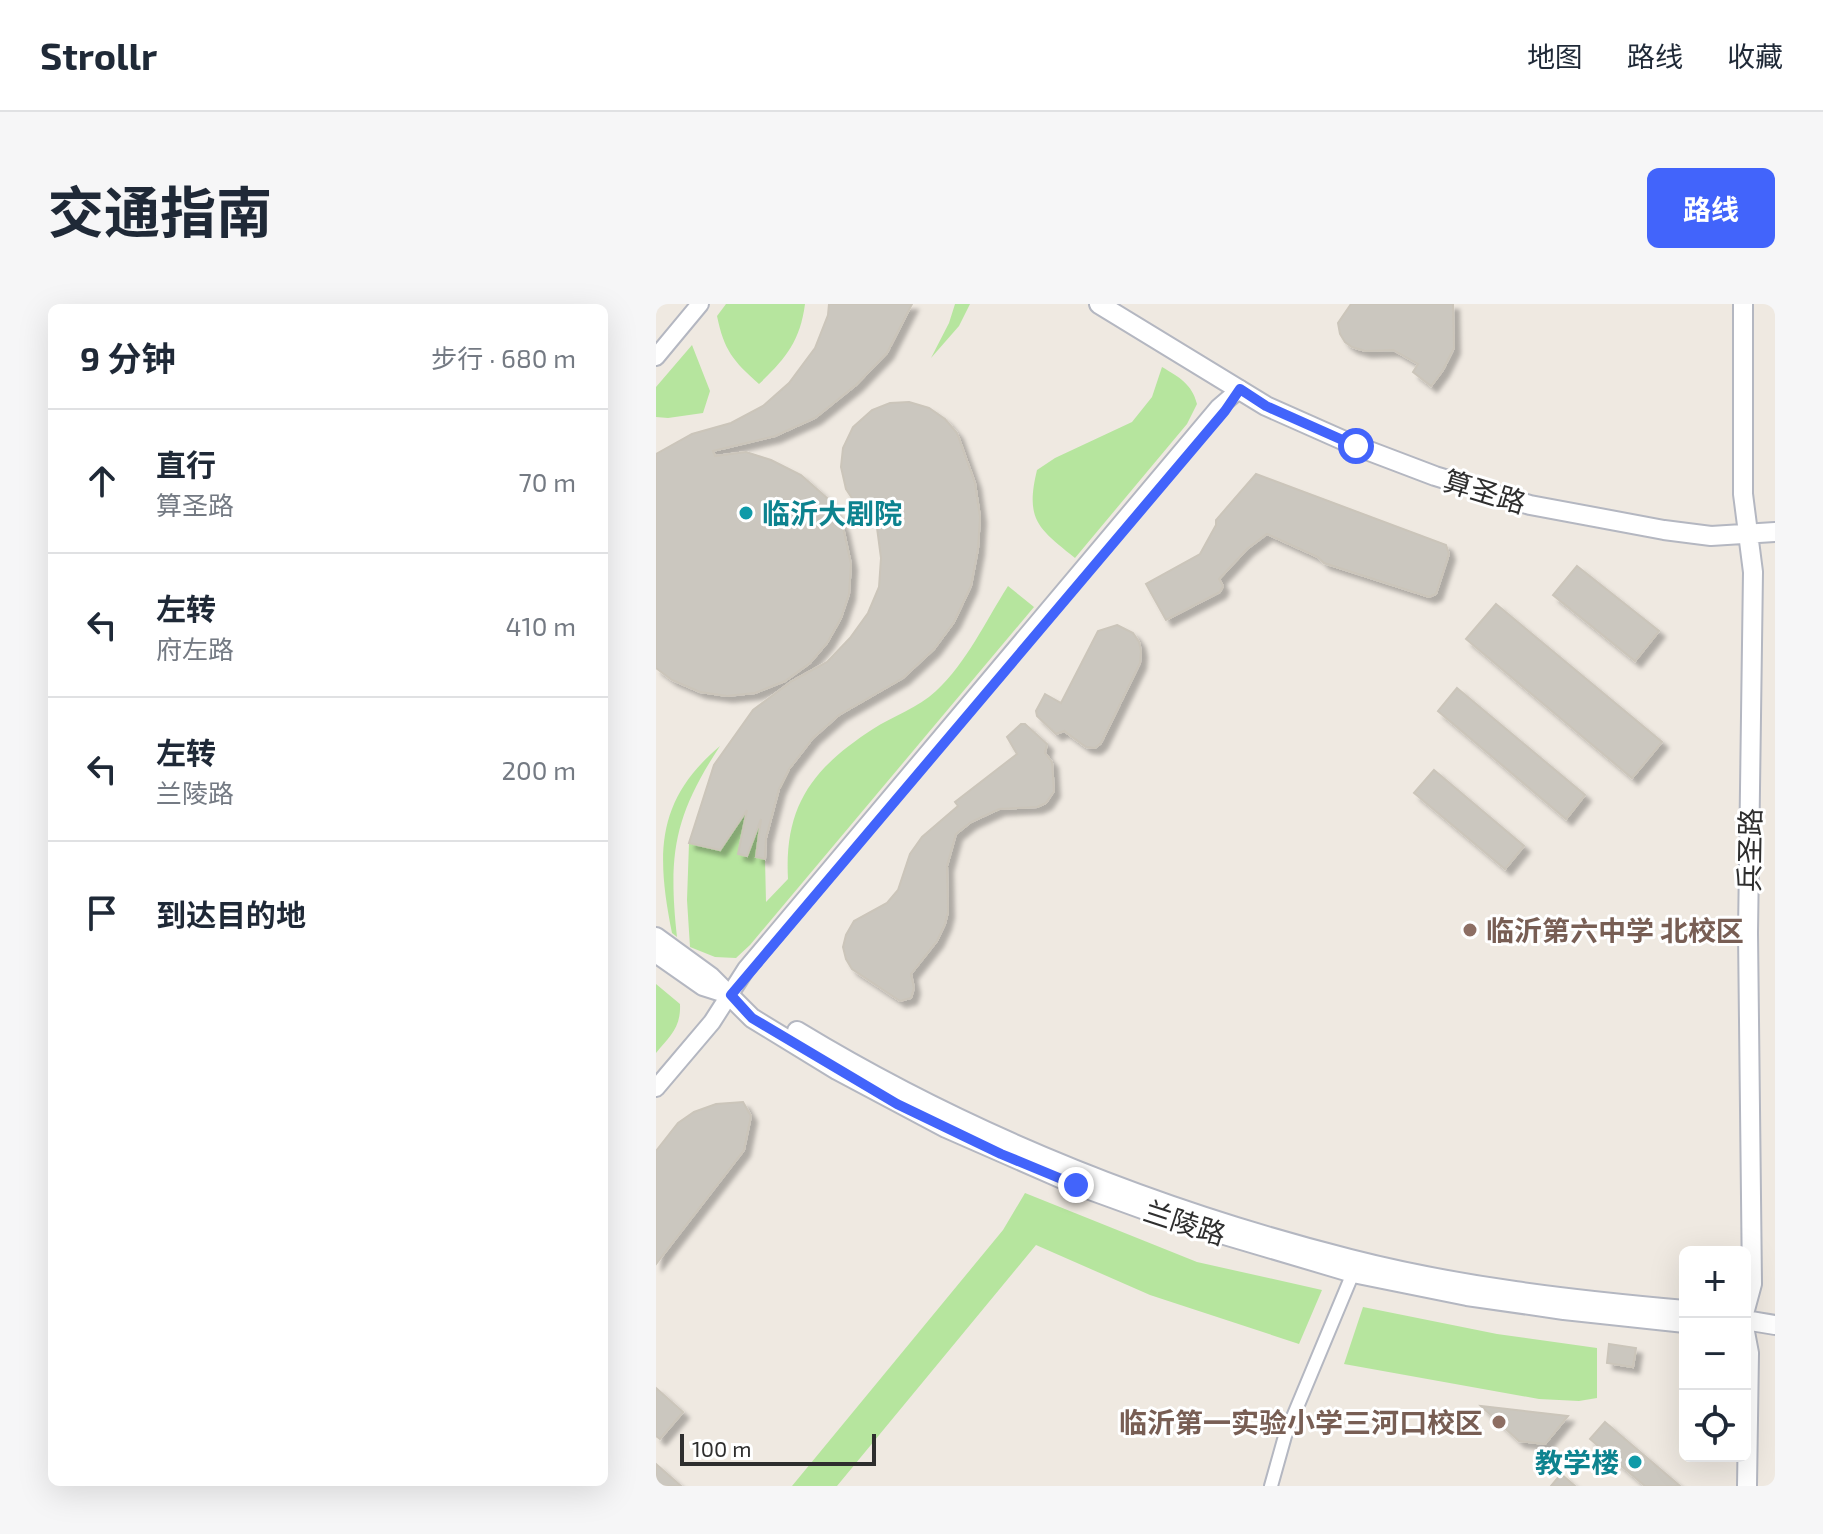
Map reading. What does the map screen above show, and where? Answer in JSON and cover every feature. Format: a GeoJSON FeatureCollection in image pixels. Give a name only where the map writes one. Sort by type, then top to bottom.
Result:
{"type":"FeatureCollection","features":[{"type":"Feature","properties":{"kind":"main road","name":"算圣路"},"geometry":{"type":"LineString","coordinates":[[1099,304],[1240,389],[1274,398],[1439,465],[1533,494],[1711,524],[1775,543]]}},
{"type":"Feature","properties":{"kind":"main road","name":"算圣路"},"geometry":{"type":"LineString","coordinates":[[1120,304],[1218,367],[1240,389]]}},
{"type":"Feature","properties":{"kind":"main road","name":"兵圣路"},"geometry":{"type":"LineString","coordinates":[[1743,304],[1743,463],[1747,535],[1753,572],[1748,917],[1751,1288]]}},
{"type":"Feature","properties":{"kind":"main road","name":"兵圣路"},"geometry":{"type":"LineString","coordinates":[[1739,1246],[1737,933],[1740,598],[1747,535],[1756,496],[1753,474],[1754,304]]}},
{"type":"Feature","properties":{"kind":"main road","name":"算圣路"},"geometry":{"type":"LineString","coordinates":[[1747,535],[1775,532]]}},
{"type":"Feature","properties":{"kind":"main road","name":"兰陵路"},"geometry":{"type":"LineString","coordinates":[[656,937],[731,995],[903,1093],[1020,1148],[1171,1206],[1349,1259],[1396,1269],[1565,1297],[1679,1309]]}},
{"type":"Feature","properties":{"kind":"main road","name":"兰陵路"},"geometry":{"type":"LineString","coordinates":[[656,953],[703,986],[731,995],[752,1018],[897,1104],[1001,1154],[1167,1218],[1353,1273],[1467,1296],[1679,1322]]}},
{"type":"Feature","properties":{"kind":"main road"},"geometry":{"type":"LineString","coordinates":[[1751,1319],[1775,1316]]}},
{"type":"Feature","properties":{"kind":"main road"},"geometry":{"type":"LineString","coordinates":[[1751,1321],[1775,1325]]}},
{"type":"Feature","properties":{"kind":"main road"},"geometry":{"type":"LineString","coordinates":[[1747,1486],[1748,1390]]}},
{"type":"Feature","properties":{"kind":"main road"},"geometry":{"type":"LineString","coordinates":[[1736,1486],[1737,1462]]}},
{"type":"Feature","properties":{"kind":"street"},"geometry":{"type":"LineString","coordinates":[[656,346],[691,304]]}},
{"type":"Feature","properties":{"kind":"street"},"geometry":{"type":"LineString","coordinates":[[656,357],[700,304]]}},
{"type":"Feature","properties":{"kind":"street"},"geometry":{"type":"LineString","coordinates":[[656,1088],[731,995],[1225,411],[1240,389]]}},
{"type":"Feature","properties":{"kind":"street"},"geometry":{"type":"LineString","coordinates":[[656,1078],[706,1018],[731,995]]}},
{"type":"Feature","properties":{"kind":"street"},"geometry":{"type":"LineString","coordinates":[[1271,1486],[1285,1436],[1353,1273]]}},
{"type":"Feature","properties":{"kind":"green space"},"geometry":{"type":"Polygon","coordinates":[[[726,304],[805,304],[790,349],[759,384],[736,361],[723,338],[717,316],[726,304]]]}},
{"type":"Feature","properties":{"kind":"green space"},"geometry":{"type":"Polygon","coordinates":[[[955,304],[970,304],[959,326],[931,358],[949,323],[955,304]]]}},
{"type":"Feature","properties":{"kind":"green space"},"geometry":{"type":"Polygon","coordinates":[[[692,345],[710,391],[703,413],[656,417],[656,387],[692,345]]]}},
{"type":"Feature","properties":{"kind":"green space"},"geometry":{"type":"Polygon","coordinates":[[[1162,367],[1188,386],[1197,404],[1187,424],[1075,558],[1052,539],[1038,522],[1033,501],[1037,470],[1055,458],[1132,422],[1152,397],[1162,367]]]}},
{"type":"Feature","properties":{"kind":"green space"},"geometry":{"type":"Polygon","coordinates":[[[1008,586],[1034,607],[750,945],[736,958],[715,957],[690,947],[687,900],[689,843],[720,850],[747,810],[746,855],[761,819],[756,857],[765,859],[766,902],[788,879],[788,853],[797,809],[819,774],[852,744],[936,691],[966,655],[1008,586]]]}},
{"type":"Feature","properties":{"kind":"green space"},"geometry":{"type":"Polygon","coordinates":[[[720,746],[693,794],[678,837],[673,882],[677,937],[672,933],[664,878],[666,830],[672,808],[683,787],[720,746]]]}},
{"type":"Feature","properties":{"kind":"green space"},"geometry":{"type":"Polygon","coordinates":[[[656,984],[680,1004],[680,1012],[677,1026],[656,1053],[656,984]]]}},
{"type":"Feature","properties":{"kind":"green space"},"geometry":{"type":"Polygon","coordinates":[[[1025,1193],[1197,1262],[1322,1290],[1299,1344],[1150,1295],[1036,1245],[837,1486],[792,1486],[1003,1230],[1025,1193]]]}},
{"type":"Feature","properties":{"kind":"green space"},"geometry":{"type":"Polygon","coordinates":[[[1363,1307],[1497,1334],[1597,1348],[1597,1398],[1579,1401],[1539,1399],[1344,1364],[1363,1307]]]}},
{"type":"Feature","properties":{"kind":"building","name":"临沂大剧院"},"geometry":{"type":"Polygon","coordinates":[[[829,304],[912,304],[887,353],[856,385],[815,418],[775,436],[713,451],[715,456],[746,452],[771,460],[801,475],[828,499],[843,527],[851,564],[849,594],[841,618],[827,643],[810,663],[785,681],[755,693],[727,696],[700,692],[672,680],[656,668],[656,454],[692,434],[731,423],[763,406],[789,383],[815,348],[829,304]]]}},
{"type":"Feature","properties":{"kind":"building"},"geometry":{"type":"Polygon","coordinates":[[[1351,304],[1453,304],[1454,348],[1431,386],[1413,372],[1418,364],[1393,350],[1365,351],[1345,342],[1338,323],[1351,304]]]}},
{"type":"Feature","properties":{"kind":"building","name":"临沂大剧院"},"geometry":{"type":"Polygon","coordinates":[[[909,402],[929,408],[945,419],[957,433],[975,483],[980,517],[978,549],[971,586],[954,622],[934,649],[903,678],[839,715],[813,738],[789,769],[779,789],[766,838],[765,859],[756,857],[761,819],[747,856],[738,854],[747,810],[720,850],[689,843],[714,765],[753,710],[792,681],[827,662],[868,613],[879,587],[881,558],[876,520],[858,507],[846,489],[841,467],[843,448],[853,427],[872,410],[890,403],[909,402]]]}},
{"type":"Feature","properties":{"kind":"building"},"geometry":{"type":"Polygon","coordinates":[[[1256,474],[1446,545],[1449,554],[1436,594],[1429,597],[1324,563],[1318,557],[1267,534],[1247,549],[1219,579],[1223,586],[1220,592],[1166,620],[1146,584],[1200,554],[1216,520],[1256,474]]]}},
{"type":"Feature","properties":{"kind":"building"},"geometry":{"type":"Polygon","coordinates":[[[1577,566],[1659,631],[1635,661],[1553,595],[1577,566]]]}},
{"type":"Feature","properties":{"kind":"building"},"geometry":{"type":"Polygon","coordinates":[[[1496,604],[1662,742],[1632,778],[1466,639],[1496,604]]]}},
{"type":"Feature","properties":{"kind":"building"},"geometry":{"type":"Polygon","coordinates":[[[1117,625],[1133,633],[1139,642],[1140,663],[1101,743],[1095,748],[1086,747],[1064,731],[1056,734],[1037,716],[1036,711],[1045,694],[1061,703],[1098,631],[1117,625]]]}},
{"type":"Feature","properties":{"kind":"building"},"geometry":{"type":"Polygon","coordinates":[[[1457,688],[1585,795],[1566,819],[1438,711],[1457,688]]]}},
{"type":"Feature","properties":{"kind":"building"},"geometry":{"type":"Polygon","coordinates":[[[1025,724],[1047,744],[1045,753],[1052,762],[1054,791],[1046,803],[1037,807],[999,809],[971,822],[956,834],[947,866],[948,912],[945,924],[937,941],[911,974],[914,988],[911,998],[900,1001],[852,969],[843,947],[846,935],[854,921],[887,903],[898,890],[910,854],[922,837],[958,806],[955,802],[1017,754],[1007,737],[1025,724]]]}},
{"type":"Feature","properties":{"kind":"building"},"geometry":{"type":"Polygon","coordinates":[[[1434,770],[1524,846],[1505,869],[1414,793],[1434,770]]]}},
{"type":"Feature","properties":{"kind":"building"},"geometry":{"type":"Polygon","coordinates":[[[743,1102],[751,1116],[744,1150],[656,1264],[656,1151],[678,1123],[694,1112],[716,1104],[743,1102]]]}},
{"type":"Feature","properties":{"kind":"building"},"geometry":{"type":"Polygon","coordinates":[[[1609,1344],[1636,1348],[1633,1367],[1607,1363],[1609,1344]]]}},
{"type":"Feature","properties":{"kind":"building"},"geometry":{"type":"Polygon","coordinates":[[[656,1388],[683,1412],[660,1439],[656,1436],[656,1388]]]}},
{"type":"Feature","properties":{"kind":"building"},"geometry":{"type":"Polygon","coordinates":[[[1481,1406],[1568,1416],[1545,1444],[1519,1441],[1481,1406]]]}},
{"type":"Feature","properties":{"kind":"building","name":"教学楼"},"geometry":{"type":"Polygon","coordinates":[[[1605,1422],[1680,1486],[1645,1486],[1590,1439],[1605,1422]]]}},
{"type":"Feature","properties":{"kind":"building"},"geometry":{"type":"Polygon","coordinates":[[[656,1464],[681,1486],[656,1486],[656,1464]]]}},
{"type":"Feature","properties":{"kind":"building","name":"教学楼"},"geometry":{"type":"Polygon","coordinates":[[[1561,1474],[1575,1486],[1551,1486],[1561,1474]]]}},
{"type":"Feature","properties":{"kind":"place","name":"临沂大剧院"},"geometry":{"type":"Point","coordinates":[746,513]}},
{"type":"Feature","properties":{"kind":"place","name":"临沂第六中学 北校区"},"geometry":{"type":"Point","coordinates":[1470,930]}},
{"type":"Feature","properties":{"kind":"place","name":"临沂第一实验小学三河口校区"},"geometry":{"type":"Point","coordinates":[1499,1422]}},
{"type":"Feature","properties":{"kind":"place","name":"教学楼"},"geometry":{"type":"Point","coordinates":[1635,1462]}},
{"type":"Feature","properties":{"kind":"route"},"geometry":{"type":"LineString","coordinates":[[1076,1185],[1001,1154],[897,1104],[752,1018],[731,995],[1225,411],[1240,389],[1266,406],[1356,446]]}}]}
